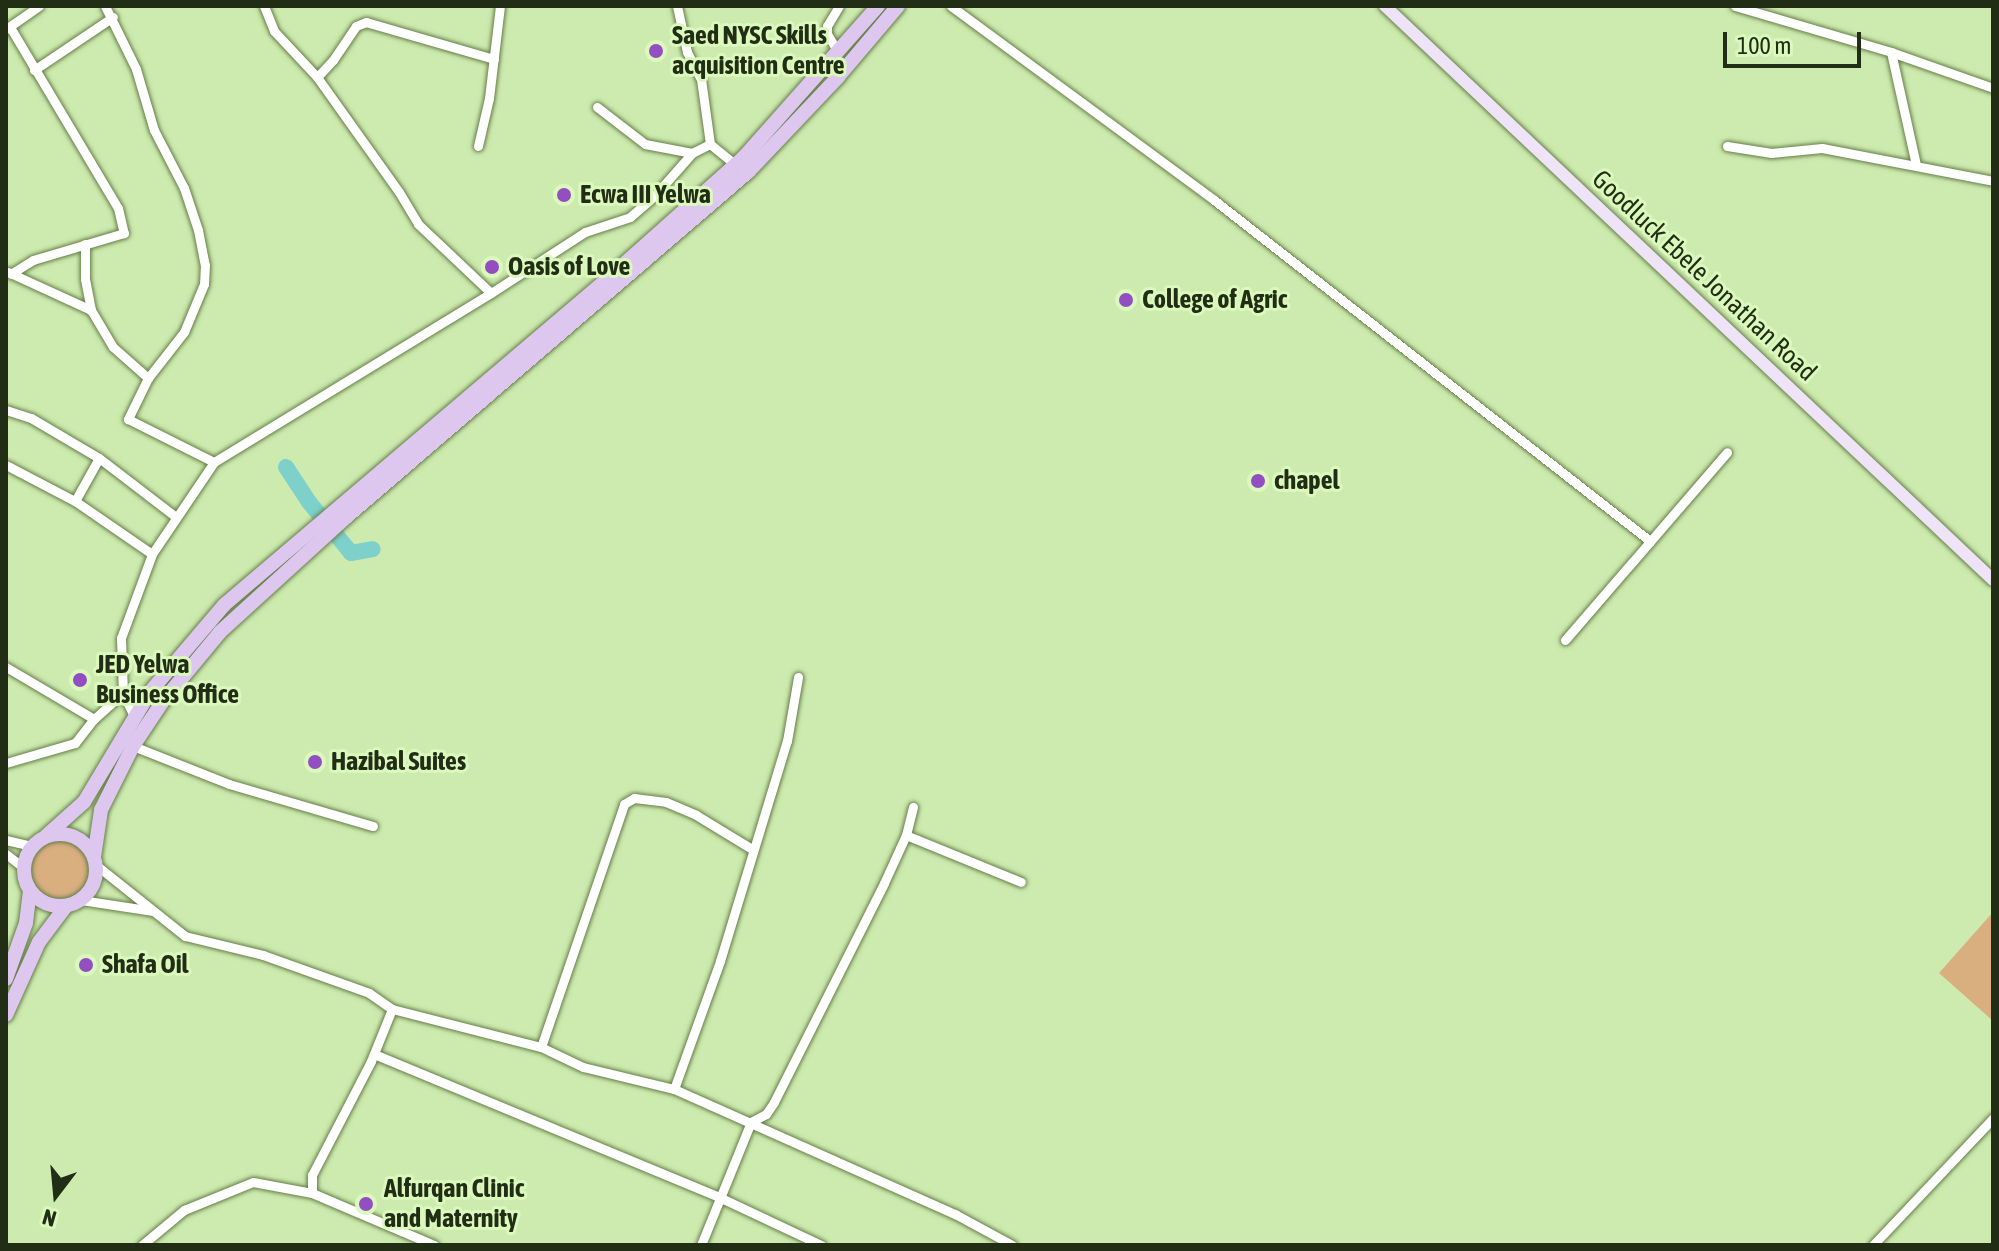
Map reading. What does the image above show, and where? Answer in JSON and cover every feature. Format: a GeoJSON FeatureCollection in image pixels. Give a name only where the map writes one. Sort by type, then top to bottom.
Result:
{"type":"FeatureCollection","features":[{"type":"Feature","properties":{"kind":"main road"},"geometry":{"type":"LineString","coordinates":[[6,979],[26,923],[30,891],[24,868],[33,846],[84,802],[134,716],[208,621],[320,531],[735,164],[878,6]]}},
{"type":"Feature","properties":{"kind":"main road"},"geometry":{"type":"LineString","coordinates":[[340,513],[748,172],[829,88],[898,6]]}},
{"type":"Feature","properties":{"kind":"main road","name":"Goodluck Ebele Jonathan Road"},"geometry":{"type":"LineString","coordinates":[[1385,6],[1993,580]]}},
{"type":"Feature","properties":{"kind":"main road"},"geometry":{"type":"LineString","coordinates":[[30,891],[50,905],[66,906],[81,900],[95,881],[101,810],[133,746],[163,701],[220,632],[320,531]]}},
{"type":"Feature","properties":{"kind":"main road"},"geometry":{"type":"LineString","coordinates":[[46,836],[62,834],[78,839],[95,861]]}},
{"type":"Feature","properties":{"kind":"main road"},"geometry":{"type":"LineString","coordinates":[[6,1015],[39,942],[66,906]]}},
{"type":"Feature","properties":{"kind":"street"},"geometry":{"type":"LineString","coordinates":[[8,273],[33,260],[124,233],[118,208],[8,28],[39,6]]}},
{"type":"Feature","properties":{"kind":"street"},"geometry":{"type":"LineString","coordinates":[[105,6],[136,69],[154,130],[184,188],[198,230],[205,265],[204,284],[184,332],[148,378],[128,419],[214,462]]}},
{"type":"Feature","properties":{"kind":"street"},"geometry":{"type":"LineString","coordinates":[[264,6],[274,31],[317,77],[399,192],[418,224],[491,293]]}},
{"type":"Feature","properties":{"kind":"street"},"geometry":{"type":"LineString","coordinates":[[478,146],[500,6]]}},
{"type":"Feature","properties":{"kind":"street"},"geometry":{"type":"LineString","coordinates":[[677,6],[687,52],[701,79],[710,144],[735,164]]}},
{"type":"Feature","properties":{"kind":"street"},"geometry":{"type":"LineString","coordinates":[[838,52],[827,34],[827,26],[839,6]]}},
{"type":"Feature","properties":{"kind":"street"},"geometry":{"type":"LineString","coordinates":[[951,6],[1214,200],[1650,541]]}},
{"type":"Feature","properties":{"kind":"street"},"geometry":{"type":"LineString","coordinates":[[1735,6],[1891,52],[1993,88]]}},
{"type":"Feature","properties":{"kind":"street"},"geometry":{"type":"LineString","coordinates":[[34,70],[113,17]]}},
{"type":"Feature","properties":{"kind":"street"},"geometry":{"type":"LineString","coordinates":[[317,77],[356,26],[366,22],[494,59]]}},
{"type":"Feature","properties":{"kind":"street"},"geometry":{"type":"LineString","coordinates":[[1891,52],[1916,165]]}},
{"type":"Feature","properties":{"kind":"street"},"geometry":{"type":"LineString","coordinates":[[597,107],[645,144],[692,153]]}},
{"type":"Feature","properties":{"kind":"street"},"geometry":{"type":"LineString","coordinates":[[134,716],[123,693],[121,638],[152,554],[214,462],[585,232],[630,217],[656,194],[692,153],[710,144]]}},
{"type":"Feature","properties":{"kind":"street"},"geometry":{"type":"LineString","coordinates":[[1727,146],[1771,153],[1822,148],[1993,181]]}},
{"type":"Feature","properties":{"kind":"street"},"geometry":{"type":"LineString","coordinates":[[85,244],[85,279],[91,310],[113,347],[148,378]]}},
{"type":"Feature","properties":{"kind":"street"},"geometry":{"type":"LineString","coordinates":[[8,273],[91,310]]}},
{"type":"Feature","properties":{"kind":"street"},"geometry":{"type":"LineString","coordinates":[[6,410],[31,418],[99,458],[176,517]]}},
{"type":"Feature","properties":{"kind":"street"},"geometry":{"type":"LineString","coordinates":[[1565,640],[1727,452]]}},
{"type":"Feature","properties":{"kind":"street"},"geometry":{"type":"LineString","coordinates":[[75,501],[99,458]]}},
{"type":"Feature","properties":{"kind":"street"},"geometry":{"type":"LineString","coordinates":[[6,465],[75,501],[152,554]]}},
{"type":"Feature","properties":{"kind":"street"},"geometry":{"type":"LineString","coordinates":[[6,667],[94,719]]}},
{"type":"Feature","properties":{"kind":"street"},"geometry":{"type":"LineString","coordinates":[[674,1089],[720,961],[787,741],[798,677]]}},
{"type":"Feature","properties":{"kind":"street"},"geometry":{"type":"LineString","coordinates":[[6,763],[75,743],[94,719],[123,693]]}},
{"type":"Feature","properties":{"kind":"street"},"geometry":{"type":"LineString","coordinates":[[133,746],[229,784],[373,826]]}},
{"type":"Feature","properties":{"kind":"street"},"geometry":{"type":"LineString","coordinates":[[541,1047],[624,804],[634,798],[666,802],[696,815],[752,849]]}},
{"type":"Feature","properties":{"kind":"street"},"geometry":{"type":"LineString","coordinates":[[701,1245],[751,1122],[766,1114],[774,1102],[906,835],[913,807]]}},
{"type":"Feature","properties":{"kind":"street"},"geometry":{"type":"LineString","coordinates":[[906,835],[1021,882]]}},
{"type":"Feature","properties":{"kind":"street"},"geometry":{"type":"LineString","coordinates":[[6,840],[33,846]]}},
{"type":"Feature","properties":{"kind":"street"},"geometry":{"type":"LineString","coordinates":[[6,854],[24,868]]}},
{"type":"Feature","properties":{"kind":"street"},"geometry":{"type":"LineString","coordinates":[[95,861],[185,936],[263,955],[369,993],[392,1009],[541,1047],[583,1067],[674,1089],[955,1214],[1012,1245]]}},
{"type":"Feature","properties":{"kind":"street"},"geometry":{"type":"LineString","coordinates":[[81,900],[153,912]]}},
{"type":"Feature","properties":{"kind":"street"},"geometry":{"type":"LineString","coordinates":[[312,1193],[312,1175],[374,1054],[392,1009]]}},
{"type":"Feature","properties":{"kind":"street"},"geometry":{"type":"LineString","coordinates":[[374,1054],[719,1197],[821,1245]]}},
{"type":"Feature","properties":{"kind":"street"},"geometry":{"type":"LineString","coordinates":[[1873,1245],[1993,1118]]}},
{"type":"Feature","properties":{"kind":"street"},"geometry":{"type":"LineString","coordinates":[[142,1245],[184,1210],[253,1182],[312,1193],[434,1245]]}},
{"type":"Feature","properties":{"kind":"shaded area"},"geometry":{"type":"Polygon","coordinates":[[[60,838],[78,844],[86,852],[92,870],[86,888],[78,896],[60,902],[42,896],[34,888],[28,870],[34,852],[42,844],[60,838]]]}},
{"type":"Feature","properties":{"kind":"shaded area"},"geometry":{"type":"Polygon","coordinates":[[[1993,912],[1993,1021],[1939,973],[1993,912]]]}},
{"type":"Feature","properties":{"kind":"waterway"},"geometry":{"type":"LineString","coordinates":[[286,467],[309,502],[351,553],[373,549]]}},
{"type":"Feature","properties":{"kind":"place","name":"Saed NYSC Skills acquisition Centre"},"geometry":{"type":"Point","coordinates":[656,51]}},
{"type":"Feature","properties":{"kind":"place","name":"Ecwa III Yelwa"},"geometry":{"type":"Point","coordinates":[564,195]}},
{"type":"Feature","properties":{"kind":"place","name":"Oasis of Love"},"geometry":{"type":"Point","coordinates":[492,267]}},
{"type":"Feature","properties":{"kind":"place","name":"College of Agric"},"geometry":{"type":"Point","coordinates":[1126,300]}},
{"type":"Feature","properties":{"kind":"place","name":"chapel"},"geometry":{"type":"Point","coordinates":[1258,481]}},
{"type":"Feature","properties":{"kind":"place","name":"JED Yelwa Business Office"},"geometry":{"type":"Point","coordinates":[80,680]}},
{"type":"Feature","properties":{"kind":"place","name":"Hazibal Suites"},"geometry":{"type":"Point","coordinates":[315,762]}},
{"type":"Feature","properties":{"kind":"place","name":"Shafa Oil"},"geometry":{"type":"Point","coordinates":[86,965]}},
{"type":"Feature","properties":{"kind":"place","name":"Alfurqan Clinic and Maternity"},"geometry":{"type":"Point","coordinates":[366,1204]}}]}
